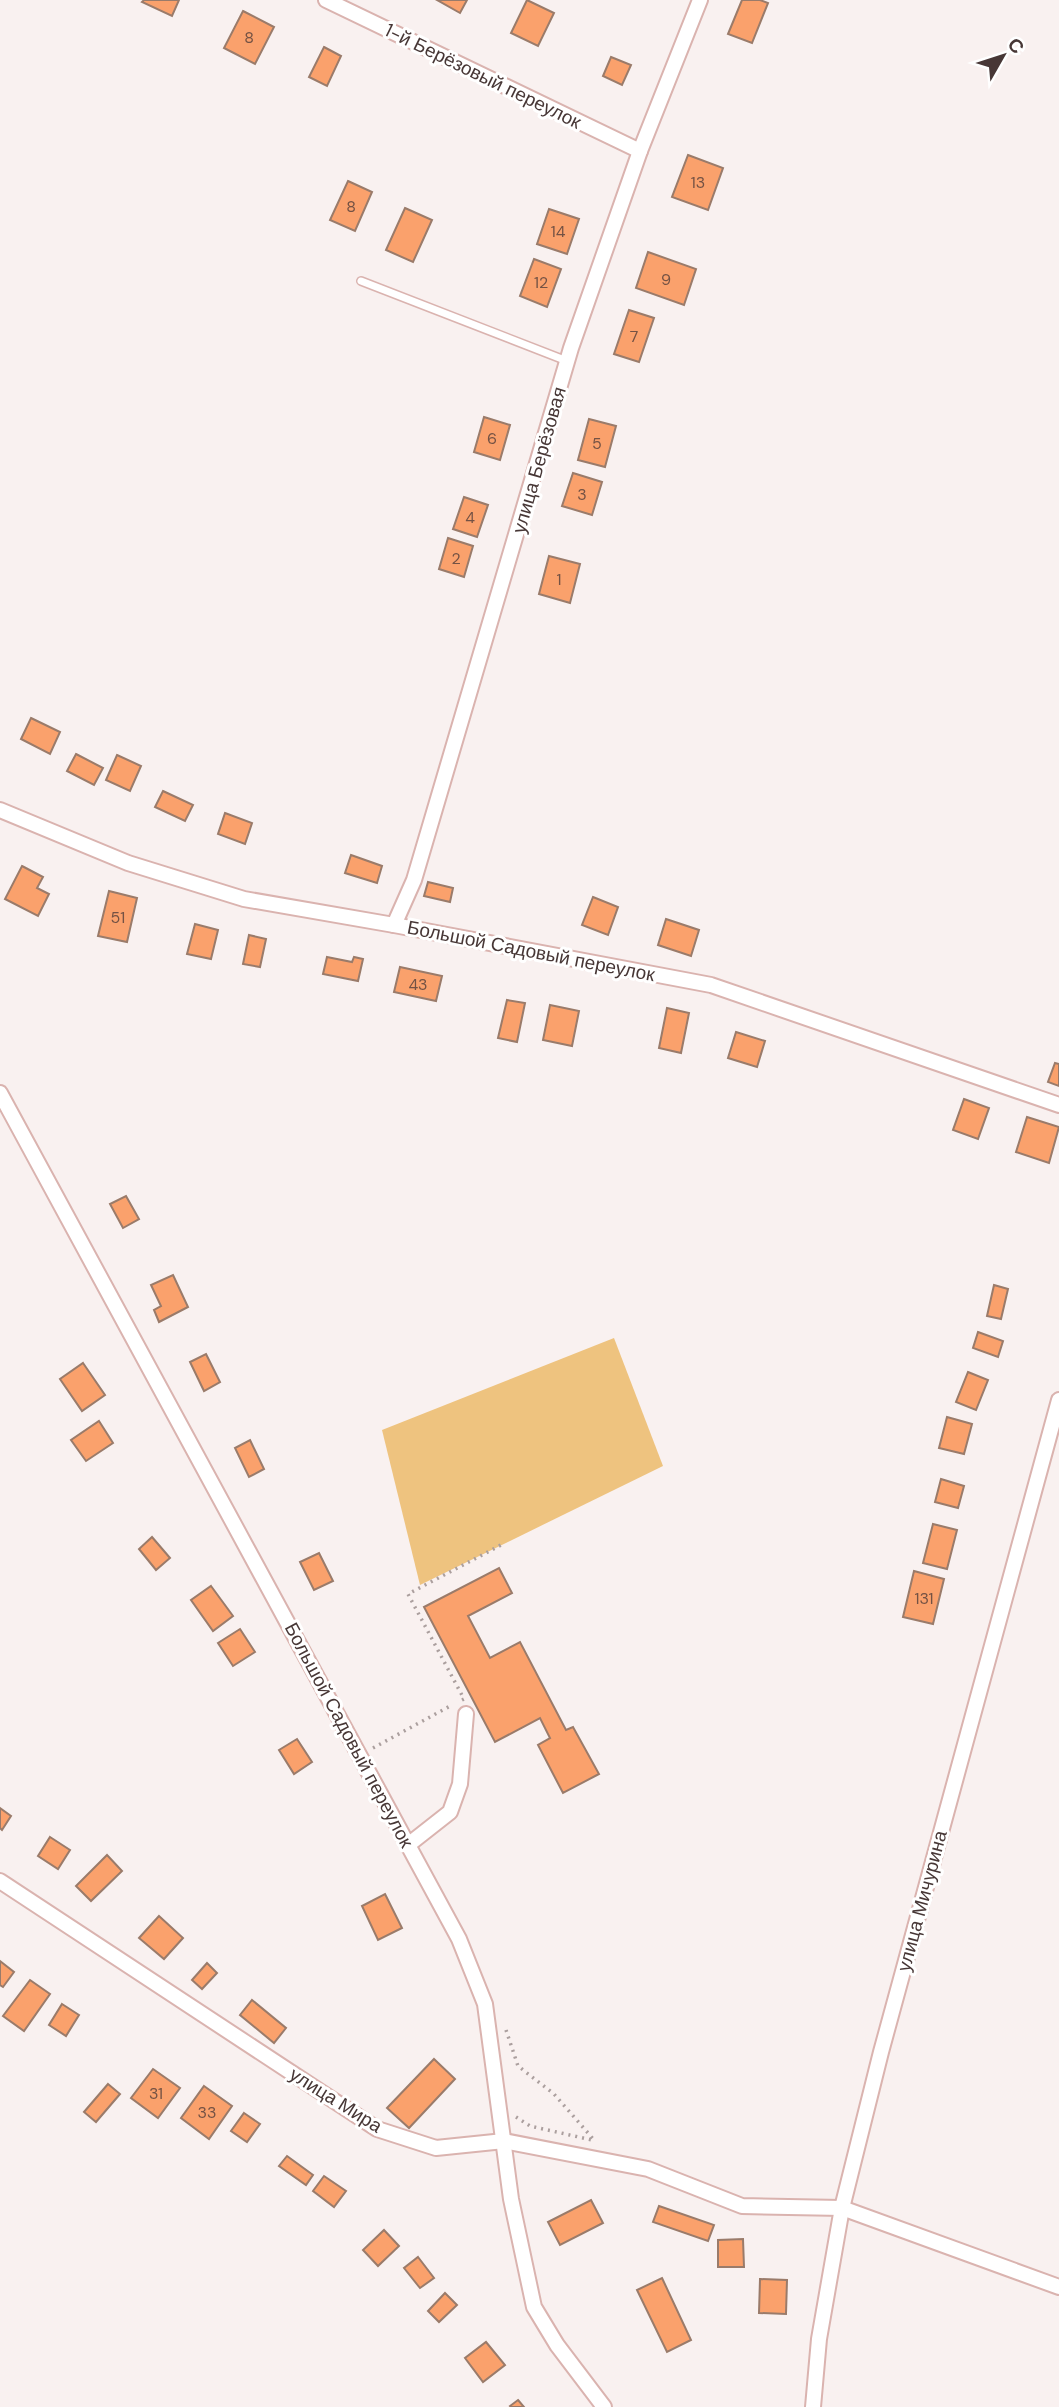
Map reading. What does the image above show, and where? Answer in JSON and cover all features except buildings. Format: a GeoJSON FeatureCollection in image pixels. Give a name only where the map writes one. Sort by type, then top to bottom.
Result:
{"type":"FeatureCollection","features":[{"type":"Feature","properties":{"kind":"street","name":"1-й Берёзовый переулок"},"geometry":{"type":"LineString","coordinates":[[326,0],[640,151]]}},
{"type":"Feature","properties":{"kind":"street","name":"улица Берёзовая"},"geometry":{"type":"LineString","coordinates":[[394,925],[414,880],[568,361],[640,151],[700,0]]}},
{"type":"Feature","properties":{"kind":"street","name":"Большой Садовый переулок"},"geometry":{"type":"LineString","coordinates":[[0,810],[128,863],[244,899],[711,985],[1059,1105]]}},
{"type":"Feature","properties":{"kind":"street","name":"Большой Садовый переулок"},"geometry":{"type":"LineString","coordinates":[[0,1093],[459,1939],[485,2004],[513,2212],[534,2307],[557,2345],[604,2407]]}},
{"type":"Feature","properties":{"kind":"street","name":"улица Мичурина"},"geometry":{"type":"LineString","coordinates":[[813,2407],[819,2339],[842,2208],[881,2052],[1059,1400]]}},
{"type":"Feature","properties":{"kind":"street"},"geometry":{"type":"LineString","coordinates":[[408,1845],[450,1812],[460,1784],[467,1714]]}},
{"type":"Feature","properties":{"kind":"street","name":"улица Мира"},"geometry":{"type":"LineString","coordinates":[[0,1881],[377,2129],[436,2148],[504,2141],[648,2169],[742,2206],[842,2208],[1059,2287]]}},
{"type":"Feature","properties":{"kind":"lane"},"geometry":{"type":"LineString","coordinates":[[361,281],[568,361]]}},
{"type":"Feature","properties":{"kind":"path"},"geometry":{"type":"LineString","coordinates":[[368,1751],[464,1699],[408,1594],[501,1545]]}},
{"type":"Feature","properties":{"kind":"path"},"geometry":{"type":"LineString","coordinates":[[504,2026],[518,2066],[554,2094],[594,2140]]}},
{"type":"Feature","properties":{"kind":"path"},"geometry":{"type":"LineString","coordinates":[[511,2060],[513,2051]]}},
{"type":"Feature","properties":{"kind":"path"},"geometry":{"type":"LineString","coordinates":[[514,2116],[530,2126],[606,2145]]}},
{"type":"Feature","properties":{"kind":"shaded area"},"geometry":{"type":"Polygon","coordinates":[[[614,1338],[663,1466],[420,1585],[382,1430],[614,1338]]]}}]}
